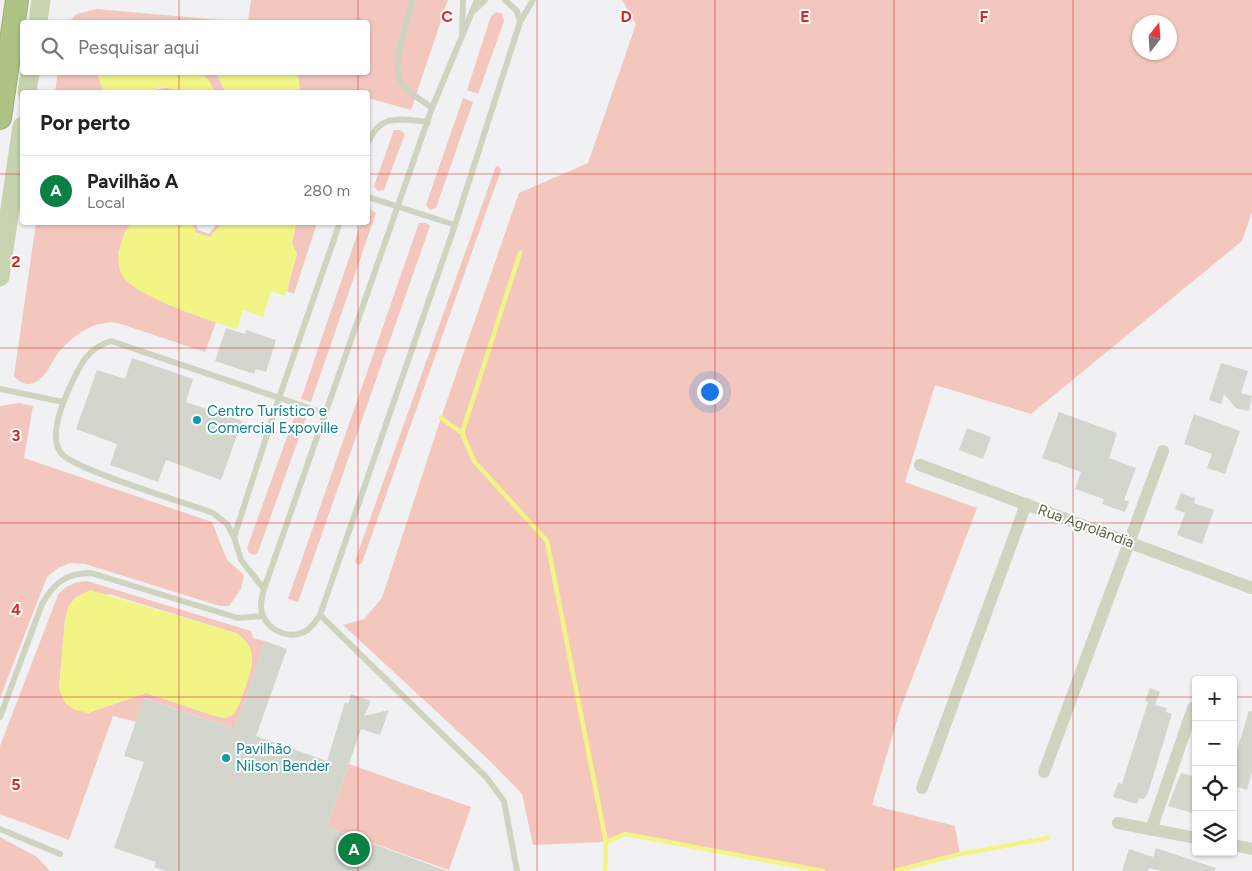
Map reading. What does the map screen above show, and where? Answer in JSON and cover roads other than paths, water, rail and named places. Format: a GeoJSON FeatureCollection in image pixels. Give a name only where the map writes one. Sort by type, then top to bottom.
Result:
{"type":"FeatureCollection","features":[{"type":"Feature","properties":{"kind":"highway"},"geometry":{"type":"LineString","coordinates":[[0,118],[17,0]]}},
{"type":"Feature","properties":{"kind":"main road"},"geometry":{"type":"LineString","coordinates":[[28,90],[30,75]]}},
{"type":"Feature","properties":{"kind":"main road"},"geometry":{"type":"LineString","coordinates":[[0,277],[20,140]]}},
{"type":"Feature","properties":{"kind":"street"},"geometry":{"type":"LineString","coordinates":[[1044,772],[1163,452]]}},
{"type":"Feature","properties":{"kind":"street","name":"Rua Agrolândia"},"geometry":{"type":"LineString","coordinates":[[920,465],[1252,588]]}},
{"type":"Feature","properties":{"kind":"street"},"geometry":{"type":"LineString","coordinates":[[922,788],[1026,504]]}},
{"type":"Feature","properties":{"kind":"street"},"geometry":{"type":"LineString","coordinates":[[1151,830],[1192,711]]}},
{"type":"Feature","properties":{"kind":"street"},"geometry":{"type":"LineString","coordinates":[[1118,823],[1192,837]]}},
{"type":"Feature","properties":{"kind":"street"},"geometry":{"type":"LineString","coordinates":[[1237,846],[1252,849]]}},
{"type":"Feature","properties":{"kind":"lane"},"geometry":{"type":"LineString","coordinates":[[412,0],[398,64],[400,80],[408,90],[432,108]]}},
{"type":"Feature","properties":{"kind":"lane"},"geometry":{"type":"LineString","coordinates":[[461,42],[463,0]]}},
{"type":"Feature","properties":{"kind":"lane"},"geometry":{"type":"LineString","coordinates":[[477,0],[432,108],[264,589],[261,606],[263,616],[270,626],[280,633],[290,635],[303,633],[313,625],[320,615],[455,225],[520,22],[533,0]]}},
{"type":"Feature","properties":{"kind":"lane"},"geometry":{"type":"LineString","coordinates":[[473,12],[485,0]]}},
{"type":"Feature","properties":{"kind":"lane"},"geometry":{"type":"LineString","coordinates":[[505,0],[517,10],[520,22]]}},
{"type":"Feature","properties":{"kind":"lane"},"geometry":{"type":"LineString","coordinates":[[370,139],[378,125],[389,120],[428,122]]}},
{"type":"Feature","properties":{"kind":"lane"},"geometry":{"type":"LineString","coordinates":[[370,198],[455,225]]}},
{"type":"Feature","properties":{"kind":"lane"},"geometry":{"type":"LineString","coordinates":[[234,537],[279,398],[339,225]]}},
{"type":"Feature","properties":{"kind":"lane"},"geometry":{"type":"LineString","coordinates":[[264,589],[241,560],[234,537],[227,524],[213,513],[81,467],[61,454],[55,440],[63,402],[78,369],[86,358],[96,346],[111,341],[324,413]]}},
{"type":"Feature","properties":{"kind":"lane"},"geometry":{"type":"LineString","coordinates":[[0,389],[63,402]]}},
{"type":"Feature","properties":{"kind":"lane"},"geometry":{"type":"LineString","coordinates":[[0,717],[42,604],[51,588],[65,577],[78,573],[91,573],[238,618],[263,616]]}},
{"type":"Feature","properties":{"kind":"lane"},"geometry":{"type":"LineString","coordinates":[[320,615],[486,777],[504,801],[517,871]]}},
{"type":"Feature","properties":{"kind":"lane"},"geometry":{"type":"LineString","coordinates":[[0,829],[60,854]]}},
{"type":"Feature","properties":{"kind":"waterway"},"geometry":{"type":"LineString","coordinates":[[462,433],[520,253]]}},
{"type":"Feature","properties":{"kind":"waterway"},"geometry":{"type":"LineString","coordinates":[[441,418],[462,433],[474,461],[547,541],[606,842],[605,871]]}},
{"type":"Feature","properties":{"kind":"waterway"},"geometry":{"type":"LineString","coordinates":[[606,842],[625,834],[823,871]]}},
{"type":"Feature","properties":{"kind":"waterway"},"geometry":{"type":"LineString","coordinates":[[895,871],[960,854],[1048,838]]}},
{"type":"Feature","properties":{"kind":"place","name":"Centro Turístico e Comercial Expoville"},"geometry":{"type":"Point","coordinates":[197,420]}},
{"type":"Feature","properties":{"kind":"place","name":"Pavilhão Nilson Bender"},"geometry":{"type":"Point","coordinates":[226,758]}},
{"type":"Feature","properties":{"kind":"place","name":"Pavilhão A"},"geometry":{"type":"Point","coordinates":[354,849]}}]}
